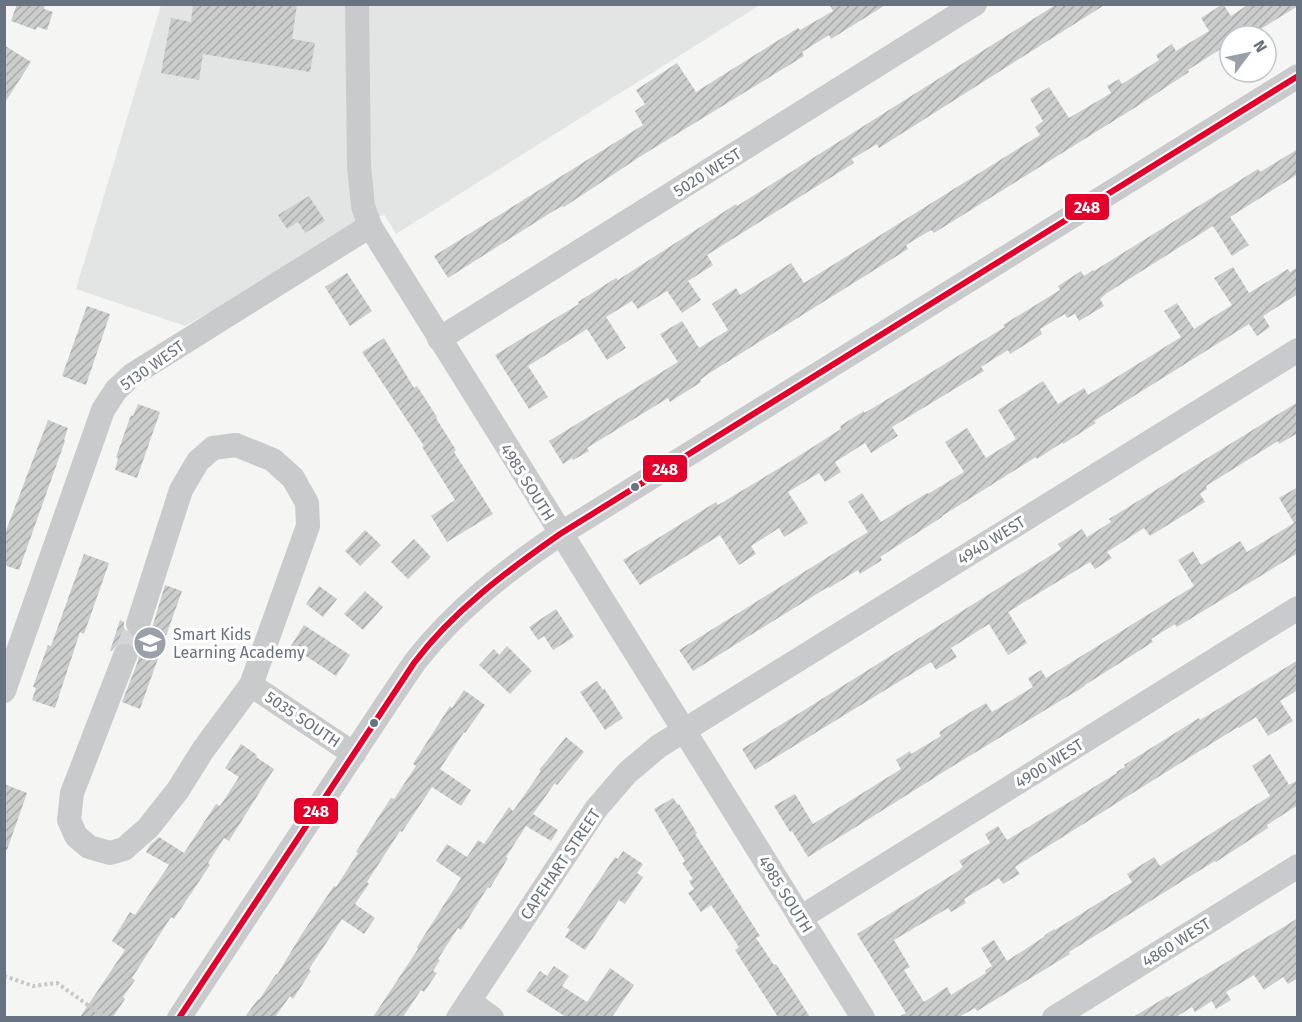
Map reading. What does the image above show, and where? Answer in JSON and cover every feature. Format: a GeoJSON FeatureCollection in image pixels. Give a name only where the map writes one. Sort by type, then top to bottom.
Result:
{"type":"FeatureCollection","features":[{"type":"Feature","properties":{"kind":"street","name":"4985 SOUTH"},"geometry":{"type":"LineString","coordinates":[[357,4],[359,166],[363,206],[370,226],[863,1017]]}},
{"type":"Feature","properties":{"kind":"street","name":"5020 WEST"},"geometry":{"type":"LineString","coordinates":[[439,339],[975,4]]}},
{"type":"Feature","properties":{"kind":"street"},"geometry":{"type":"LineString","coordinates":[[179,1017],[418,658],[476,596],[560,534],[1298,76]]}},
{"type":"Feature","properties":{"kind":"street","name":"5130 WEST"},"geometry":{"type":"LineString","coordinates":[[4,691],[103,410],[116,390],[132,375],[370,226]]}},
{"type":"Feature","properties":{"kind":"street","name":"4940 WEST"},"geometry":{"type":"LineString","coordinates":[[685,730],[1298,350]]}},
{"type":"Feature","properties":{"kind":"street"},"geometry":{"type":"LineString","coordinates":[[125,656],[72,793],[69,820],[75,836],[89,847],[110,853],[124,849],[148,828],[178,790],[203,750],[251,684],[308,526],[307,503],[293,478],[273,460],[236,445],[213,448],[198,461],[182,490],[138,624]]}},
{"type":"Feature","properties":{"kind":"street","name":"4900 WEST"},"geometry":{"type":"LineString","coordinates":[[800,918],[1298,608]]}},
{"type":"Feature","properties":{"kind":"street","name":"5035 SOUTH"},"geometry":{"type":"LineString","coordinates":[[251,684],[354,754]]}},
{"type":"Feature","properties":{"kind":"street","name":"CAPEHART STREET"},"geometry":{"type":"LineString","coordinates":[[463,1009],[596,809],[627,773],[659,746],[685,730]]}},
{"type":"Feature","properties":{"kind":"street","name":"4860 WEST"},"geometry":{"type":"LineString","coordinates":[[1054,1017],[1298,866]]}},
{"type":"Feature","properties":{"kind":"street"},"geometry":{"type":"LineString","coordinates":[[463,1009],[492,1017]]}},
{"type":"Feature","properties":{"kind":"path"},"geometry":{"type":"LineString","coordinates":[[4,976],[33,986],[57,983],[106,1017]]}},
{"type":"Feature","properties":{"kind":"shaded area"},"geometry":{"type":"Polygon","coordinates":[[[161,5],[760,5],[396,234],[384,214],[185,326],[76,289],[161,5]]]}},
{"type":"Feature","properties":{"kind":"building"},"geometry":{"type":"Polygon","coordinates":[[[17,4],[45,4],[44,9],[53,12],[47,30],[37,27],[36,30],[11,21],[17,4]]]}},
{"type":"Feature","properties":{"kind":"building"},"geometry":{"type":"Polygon","coordinates":[[[193,4],[297,4],[292,39],[315,43],[310,72],[203,54],[199,80],[161,73],[171,18],[191,22],[193,4]]]}},
{"type":"Feature","properties":{"kind":"building"},"geometry":{"type":"Polygon","coordinates":[[[829,4],[887,4],[831,39],[829,35],[802,52],[804,56],[448,278],[434,256],[643,125],[635,111],[645,104],[636,90],[677,63],[696,92],[798,28],[800,30],[833,11],[829,4]]]}},
{"type":"Feature","properties":{"kind":"building"},"geometry":{"type":"Polygon","coordinates":[[[1057,4],[1106,4],[879,148],[877,144],[852,159],[854,163],[707,255],[713,265],[688,281],[701,300],[682,313],[667,291],[638,309],[632,301],[606,317],[626,348],[607,360],[587,329],[528,366],[548,397],[529,409],[495,355],[736,204],[737,206],[1057,4]]]}},
{"type":"Feature","properties":{"kind":"building"},"geometry":{"type":"Polygon","coordinates":[[[1223,4],[1231,16],[1249,4],[1298,4],[1269,24],[1218,24],[1218,51],[1188,70],[1189,72],[934,233],[931,230],[906,245],[908,249],[708,374],[700,380],[701,382],[670,402],[668,398],[587,448],[589,451],[563,464],[549,441],[678,362],[660,334],[682,321],[699,348],[728,330],[712,304],[736,288],[740,295],[791,263],[804,283],[1040,135],[1035,127],[1043,121],[1030,99],[1049,87],[1069,118],[1111,93],[1107,86],[1119,79],[1122,84],[1159,60],[1156,55],[1172,44],[1176,51],[1209,31],[1201,18],[1223,4]]]}},
{"type":"Feature","properties":{"kind":"building"},"geometry":{"type":"Polygon","coordinates":[[[4,45],[31,62],[4,104],[4,45]]]}},
{"type":"Feature","properties":{"kind":"building"},"geometry":{"type":"Polygon","coordinates":[[[1298,149],[1298,174],[1230,217],[1249,245],[1232,256],[1213,226],[1107,293],[1100,299],[1104,306],[1079,321],[1075,314],[1067,318],[1065,314],[1040,329],[1042,334],[1010,354],[1008,350],[981,367],[984,371],[892,427],[898,436],[871,453],[865,443],[835,462],[841,472],[825,482],[819,473],[788,492],[808,523],[784,537],[779,528],[751,546],[756,554],[739,565],[720,535],[640,585],[623,560],[716,502],[718,505],[783,466],[841,429],[840,426],[1005,327],[1003,325],[1060,290],[1058,286],[1081,271],[1084,276],[1094,271],[1258,169],[1260,172],[1298,149]]]}},
{"type":"Feature","properties":{"kind":"building"},"geometry":{"type":"Polygon","coordinates":[[[309,196],[325,221],[305,233],[298,222],[287,229],[278,215],[309,196]]]}},
{"type":"Feature","properties":{"kind":"building"},"geometry":{"type":"Polygon","coordinates":[[[1233,267],[1249,293],[1288,269],[1290,272],[1298,267],[1298,294],[1263,316],[1270,327],[1257,336],[1249,324],[1094,421],[1096,423],[1063,444],[1063,442],[1037,459],[1036,457],[942,516],[880,557],[882,560],[860,574],[858,570],[828,587],[693,671],[679,650],[868,532],[848,502],[862,493],[881,522],[928,494],[964,472],[945,442],[967,428],[986,458],[1016,439],[998,410],[1043,381],[1058,404],[1084,388],[1088,395],[1181,337],[1164,311],[1177,303],[1194,329],[1232,305],[1214,278],[1233,267]]]}},
{"type":"Feature","properties":{"kind":"building"},"geometry":{"type":"Polygon","coordinates":[[[347,273],[372,311],[350,326],[325,287],[347,273]]]}},
{"type":"Feature","properties":{"kind":"building"},"geometry":{"type":"Polygon","coordinates":[[[87,306],[110,314],[86,385],[62,376],[87,306]]]}},
{"type":"Feature","properties":{"kind":"building"},"geometry":{"type":"Polygon","coordinates":[[[384,338],[414,388],[417,386],[437,417],[456,450],[454,452],[493,514],[447,542],[431,516],[455,500],[422,447],[424,446],[362,352],[384,338]]]}},
{"type":"Feature","properties":{"kind":"building"},"geometry":{"type":"Polygon","coordinates":[[[1298,402],[1298,433],[1279,444],[1278,441],[1206,486],[1207,489],[1200,494],[1205,502],[1150,536],[1144,528],[1107,552],[1112,558],[1095,569],[1090,562],[1008,612],[1027,643],[1008,655],[989,624],[951,648],[957,657],[936,670],[931,662],[755,770],[742,749],[1061,549],[1058,544],[1082,529],[1087,537],[1111,522],[1109,519],[1298,402]]]}},
{"type":"Feature","properties":{"kind":"building"},"geometry":{"type":"Polygon","coordinates":[[[138,404],[160,412],[137,478],[115,470],[118,458],[116,457],[131,415],[133,416],[138,404]]]}},
{"type":"Feature","properties":{"kind":"building"},"geometry":{"type":"Polygon","coordinates":[[[48,420],[68,428],[19,570],[4,565],[4,536],[48,420]]]}},
{"type":"Feature","properties":{"kind":"building"},"geometry":{"type":"Polygon","coordinates":[[[1298,487],[1298,553],[1177,627],[1175,624],[1151,639],[1153,642],[1085,686],[808,857],[792,831],[790,832],[774,806],[795,794],[813,824],[901,769],[896,760],[941,736],[939,732],[969,713],[986,703],[992,712],[1033,687],[1028,678],[1041,670],[1046,678],[1194,586],[1178,560],[1193,551],[1201,565],[1240,541],[1247,552],[1294,523],[1279,498],[1298,487]]]}},
{"type":"Feature","properties":{"kind":"building"},"geometry":{"type":"Polygon","coordinates":[[[365,530],[381,545],[360,566],[345,551],[365,530]]]}},
{"type":"Feature","properties":{"kind":"building"},"geometry":{"type":"Polygon","coordinates":[[[414,539],[431,557],[408,579],[391,562],[414,539]]]}},
{"type":"Feature","properties":{"kind":"building"},"geometry":{"type":"Polygon","coordinates":[[[84,554],[109,563],[84,634],[80,632],[55,708],[32,700],[36,688],[33,687],[48,645],[51,646],[84,554]]]}},
{"type":"Feature","properties":{"kind":"building"},"geometry":{"type":"Polygon","coordinates":[[[165,585],[182,591],[140,709],[122,702],[138,661],[139,654],[136,648],[131,643],[123,642],[110,651],[120,620],[124,622],[127,633],[133,637],[140,638],[148,634],[152,628],[165,585]]]}},
{"type":"Feature","properties":{"kind":"building"},"geometry":{"type":"Polygon","coordinates":[[[319,586],[337,599],[323,617],[306,604],[319,586]]]}},
{"type":"Feature","properties":{"kind":"building"},"geometry":{"type":"Polygon","coordinates":[[[365,591],[383,607],[363,630],[344,614],[365,591]]]}},
{"type":"Feature","properties":{"kind":"building"},"geometry":{"type":"Polygon","coordinates":[[[556,609],[574,637],[553,650],[544,636],[538,640],[529,627],[556,609]]]}},
{"type":"Feature","properties":{"kind":"building"},"geometry":{"type":"Polygon","coordinates":[[[304,625],[350,655],[336,676],[291,646],[304,625]]]}},
{"type":"Feature","properties":{"kind":"building"},"geometry":{"type":"Polygon","coordinates":[[[507,646],[532,671],[510,694],[479,665],[494,649],[499,655],[507,646]]]}},
{"type":"Feature","properties":{"kind":"building"},"geometry":{"type":"Polygon","coordinates":[[[1298,660],[1298,690],[1280,701],[1293,721],[1268,736],[1256,717],[1015,867],[1020,874],[1003,884],[999,878],[964,899],[966,903],[951,912],[948,908],[894,940],[910,967],[904,970],[924,1002],[947,987],[951,995],[986,973],[985,970],[992,966],[981,948],[994,940],[1007,961],[1054,929],[1132,882],[1127,874],[1154,857],[1160,866],[1270,796],[1252,766],[1270,754],[1289,785],[1298,780],[1298,805],[1216,862],[977,1011],[975,1008],[959,1017],[898,1017],[906,1013],[857,934],[960,870],[963,867],[959,861],[990,843],[985,834],[998,826],[1007,840],[1117,773],[1125,767],[1124,765],[1199,718],[1200,720],[1298,660]]]}},
{"type":"Feature","properties":{"kind":"building"},"geometry":{"type":"Polygon","coordinates":[[[597,681],[623,718],[605,730],[580,692],[597,681]]]}},
{"type":"Feature","properties":{"kind":"building"},"geometry":{"type":"Polygon","coordinates":[[[464,690],[485,705],[440,769],[471,790],[461,806],[432,787],[402,832],[400,831],[355,904],[375,918],[364,934],[342,919],[309,969],[311,971],[293,999],[290,996],[275,1017],[245,1017],[277,975],[334,886],[336,887],[383,810],[391,798],[394,799],[416,766],[413,764],[450,706],[452,708],[464,690]]]}},
{"type":"Feature","properties":{"kind":"building"},"geometry":{"type":"Polygon","coordinates":[[[566,737],[584,752],[557,785],[555,783],[533,814],[558,830],[551,841],[526,826],[490,888],[488,887],[461,930],[458,928],[438,959],[440,960],[433,971],[437,973],[424,992],[421,990],[403,1017],[373,1017],[461,878],[436,861],[447,844],[467,857],[478,840],[484,844],[509,807],[513,811],[541,771],[539,770],[566,737]]]}},
{"type":"Feature","properties":{"kind":"building"},"geometry":{"type":"Polygon","coordinates":[[[241,744],[274,769],[229,841],[224,838],[208,863],[210,865],[174,919],[171,917],[132,978],[135,980],[113,1017],[80,1017],[125,950],[112,941],[130,912],[135,915],[169,865],[146,852],[150,845],[159,837],[184,853],[216,804],[220,806],[239,777],[225,768],[241,744]]]}},
{"type":"Feature","properties":{"kind":"building"},"geometry":{"type":"Polygon","coordinates":[[[4,784],[27,793],[7,850],[4,850],[4,784]]]}},
{"type":"Feature","properties":{"kind":"building"},"geometry":{"type":"Polygon","coordinates":[[[673,798],[679,804],[697,833],[695,834],[760,936],[756,938],[774,965],[776,964],[810,1017],[778,1017],[735,950],[739,947],[711,905],[701,912],[688,893],[694,889],[689,881],[693,879],[682,863],[685,861],[654,809],[673,798]]]}},
{"type":"Feature","properties":{"kind":"building"},"geometry":{"type":"Polygon","coordinates":[[[623,851],[643,864],[637,873],[643,877],[625,904],[619,900],[585,950],[565,937],[570,929],[567,928],[615,857],[618,859],[623,851]]]}},
{"type":"Feature","properties":{"kind":"building"},"geometry":{"type":"Polygon","coordinates":[[[1298,918],[1298,978],[1288,984],[1283,977],[1264,990],[1254,975],[1226,992],[1231,1000],[1216,1009],[1212,1001],[1195,1012],[1192,1007],[1176,1017],[1133,1017],[1169,997],[1298,918]]]}},
{"type":"Feature","properties":{"kind":"building"},"geometry":{"type":"Polygon","coordinates":[[[554,966],[569,976],[562,986],[587,1002],[610,968],[634,985],[612,1017],[566,1017],[526,991],[540,971],[547,976],[554,966]]]}},
{"type":"Feature","properties":{"kind":"tunnel"},"geometry":{"type":"LineString","coordinates":[[125,656],[138,624]]}},
{"type":"Feature","properties":{"kind":"transit line","name":"248"},"geometry":{"type":"LineString","coordinates":[[179,1018],[414,663],[446,626],[482,593],[560,534],[1298,76]]}},
{"type":"Feature","properties":{"kind":"place","name":"Smart Kids Learning Academy"},"geometry":{"type":"Point","coordinates":[150,643]}}]}
